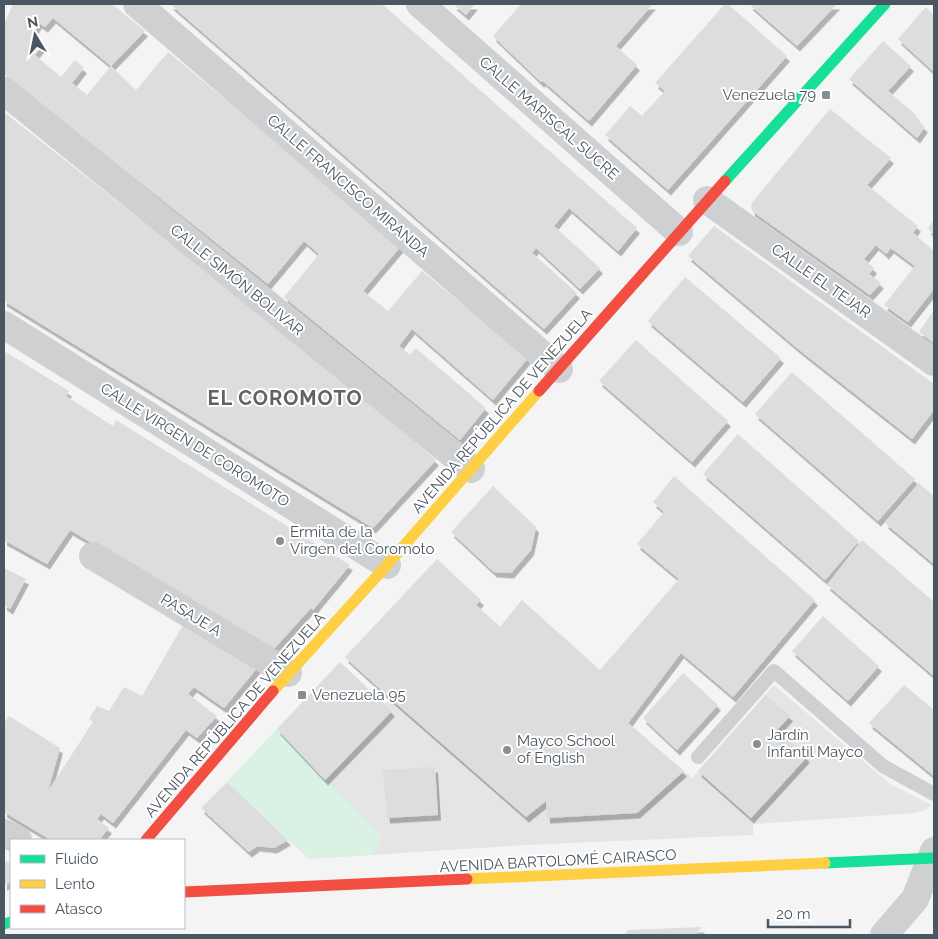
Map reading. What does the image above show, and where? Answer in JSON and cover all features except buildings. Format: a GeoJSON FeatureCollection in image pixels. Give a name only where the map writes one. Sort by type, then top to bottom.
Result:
{"type":"FeatureCollection","features":[{"type":"Feature","properties":{"kind":"street","name":"CALLE FRANCISCO MIRANDA"},"geometry":{"type":"LineString","coordinates":[[137,4],[559,369]]}},
{"type":"Feature","properties":{"kind":"street","name":"CALLE MARISCAL SUCRE"},"geometry":{"type":"LineString","coordinates":[[420,4],[679,232]]}},
{"type":"Feature","properties":{"kind":"street","name":"AVENIDA REPÚBLICA DE VENEZUELA"},"geometry":{"type":"LineString","coordinates":[[147,839],[288,673],[387,565],[707,200],[884,4]]}},
{"type":"Feature","properties":{"kind":"street","name":"CALLE SIMÓN BOLIVAR"},"geometry":{"type":"LineString","coordinates":[[4,91],[471,469]]}},
{"type":"Feature","properties":{"kind":"street","name":"CALLE EL TEJAR"},"geometry":{"type":"LineString","coordinates":[[707,200],[934,362]]}},
{"type":"Feature","properties":{"kind":"street","name":"CALLE VIRGEN DE COROMOTO"},"geometry":{"type":"LineString","coordinates":[[4,325],[387,565]]}},
{"type":"Feature","properties":{"kind":"street","name":"PASAJE A"},"geometry":{"type":"LineString","coordinates":[[93,556],[288,673]]}},
{"type":"Feature","properties":{"kind":"street"},"geometry":{"type":"LineString","coordinates":[[4,833],[16,839]]}},
{"type":"Feature","properties":{"kind":"street"},"geometry":{"type":"LineString","coordinates":[[884,935],[915,899],[933,856]]}},
{"type":"Feature","properties":{"kind":"street","name":"AVENIDA BARTOLOMÉ CAIRASCO"},"geometry":{"type":"LineString","coordinates":[[185,892],[933,856]]}},
{"type":"Feature","properties":{"kind":"lane"},"geometry":{"type":"LineString","coordinates":[[698,757],[774,671],[883,766],[934,794]]}},
{"type":"Feature","properties":{"kind":"shaded area","name":"Mayco School of English"},"geometry":{"type":"Polygon","coordinates":[[[522,600],[628,723],[692,778],[774,685],[890,784],[932,805],[923,811],[915,813],[753,824],[753,835],[526,845],[309,859],[227,782],[277,729],[326,780],[391,711],[384,704],[391,699],[476,605],[500,627],[522,600]]]}},
{"type":"Feature","properties":{"kind":"green space"},"geometry":{"type":"Polygon","coordinates":[[[277,729],[382,837],[372,854],[309,859],[227,782],[277,729]]]}},
{"type":"Feature","properties":{"kind":"traffic: fast"},"geometry":{"type":"LineString","coordinates":[[725,181],[885,4]]}},
{"type":"Feature","properties":{"kind":"traffic: fast"},"geometry":{"type":"LineString","coordinates":[[825,863],[934,858]]}},
{"type":"Feature","properties":{"kind":"traffic: fast"},"geometry":{"type":"LineString","coordinates":[[4,924],[10,922]]}},
{"type":"Feature","properties":{"kind":"traffic: slow"},"geometry":{"type":"LineString","coordinates":[[273,691],[387,565],[539,391]]}},
{"type":"Feature","properties":{"kind":"traffic: slow"},"geometry":{"type":"LineString","coordinates":[[467,879],[825,863]]}},
{"type":"Feature","properties":{"kind":"traffic: jam"},"geometry":{"type":"LineString","coordinates":[[539,391],[725,181]]}},
{"type":"Feature","properties":{"kind":"traffic: jam"},"geometry":{"type":"LineString","coordinates":[[147,839],[273,691]]}},
{"type":"Feature","properties":{"kind":"traffic: jam"},"geometry":{"type":"LineString","coordinates":[[185,892],[467,879]]}},
{"type":"Feature","properties":{"kind":"place","name":"Venezuela 79"},"geometry":{"type":"Point","coordinates":[826,95]}},
{"type":"Feature","properties":{"kind":"place","name":"Ermita de la Virgen del Coromoto"},"geometry":{"type":"Point","coordinates":[280,541]}},
{"type":"Feature","properties":{"kind":"place","name":"Venezuela 95"},"geometry":{"type":"Point","coordinates":[302,695]}},
{"type":"Feature","properties":{"kind":"place","name":"Jardín Infantil Mayco"},"geometry":{"type":"Point","coordinates":[757,744]}},
{"type":"Feature","properties":{"kind":"place","name":"Mayco School of English"},"geometry":{"type":"Point","coordinates":[507,750]}},
{"type":"Feature","properties":{"kind":"district","name":"EL COROMOTO"},"geometry":{"type":"Point","coordinates":[285,398]}}]}
